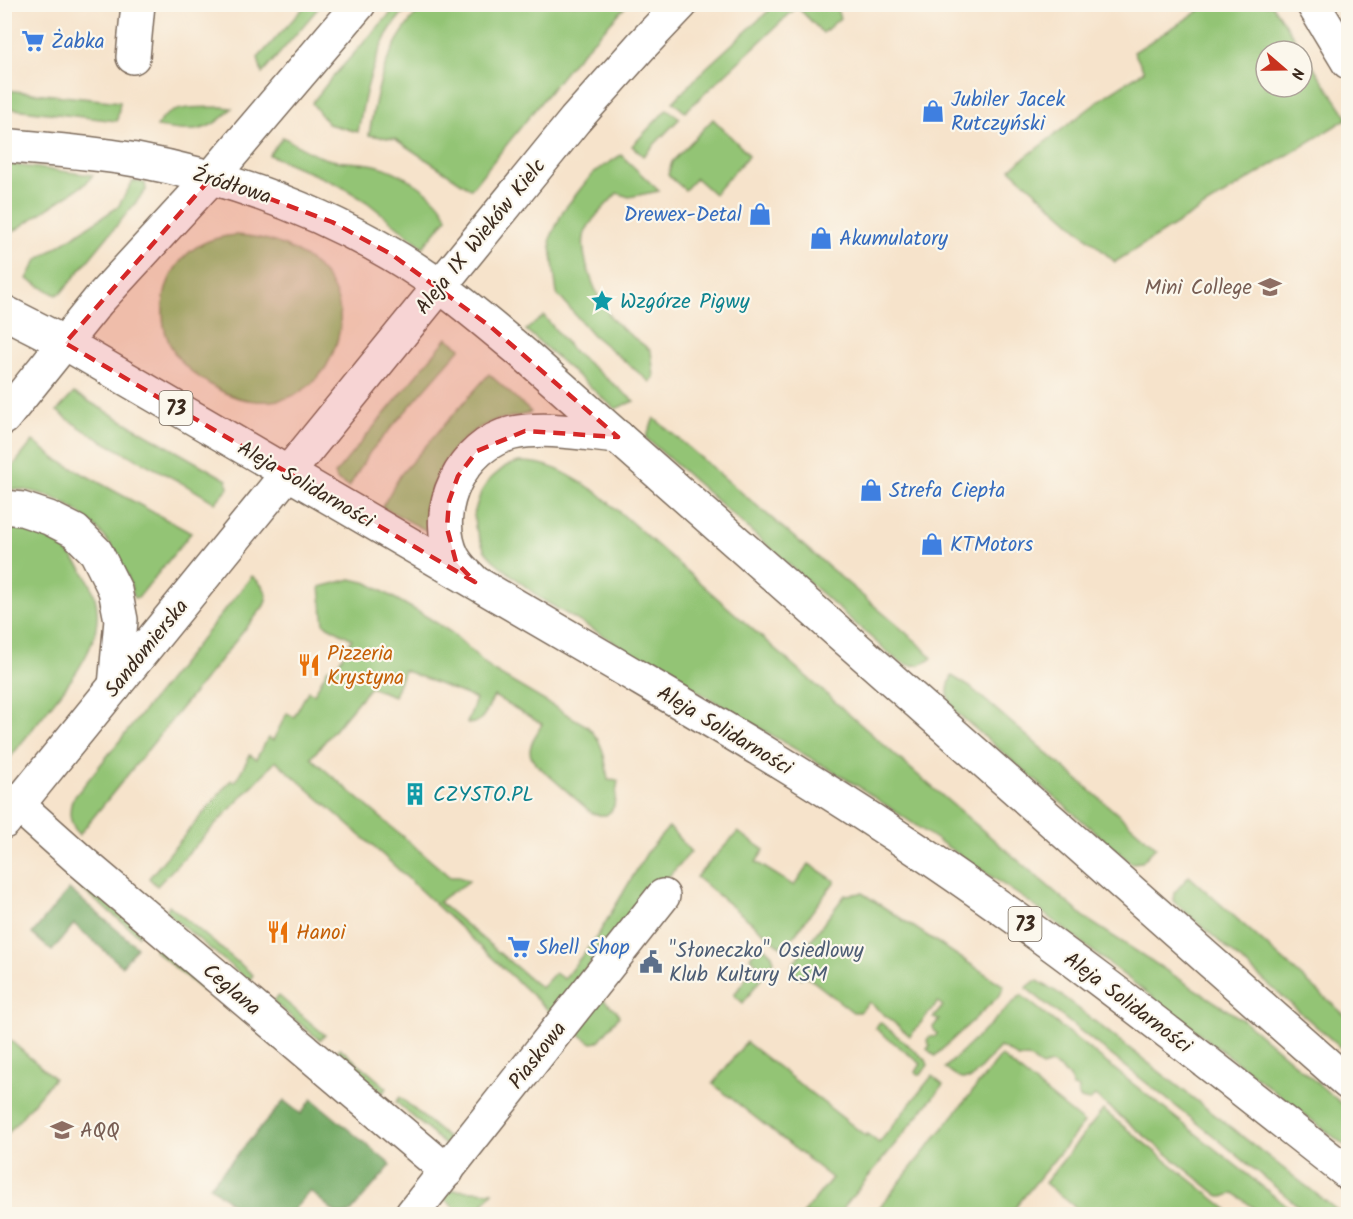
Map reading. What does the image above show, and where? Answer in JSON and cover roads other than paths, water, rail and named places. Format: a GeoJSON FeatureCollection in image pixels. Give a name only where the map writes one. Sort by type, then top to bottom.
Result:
{"type":"FeatureCollection","features":[{"type":"Feature","properties":{"kind":"main road"},"geometry":{"type":"LineString","coordinates":[[133,57],[138,4]]}},
{"type":"Feature","properties":{"kind":"main road"},"geometry":{"type":"LineString","coordinates":[[4,418],[98,301],[212,177],[359,4]]}},
{"type":"Feature","properties":{"kind":"main road","name":"Aleja IX Wieków Kielc"},"geometry":{"type":"LineString","coordinates":[[287,473],[575,120],[681,4]]}},
{"type":"Feature","properties":{"kind":"main road"},"geometry":{"type":"LineString","coordinates":[[1313,4],[1348,62]]}},
{"type":"Feature","properties":{"kind":"main road","name":"Źródłowa"},"geometry":{"type":"LineString","coordinates":[[4,145],[133,160],[212,177],[282,200],[332,222],[392,254],[439,285]]}},
{"type":"Feature","properties":{"kind":"main road"},"geometry":{"type":"LineString","coordinates":[[439,285],[525,355],[1348,1083]]}},
{"type":"Feature","properties":{"kind":"main road","name":"73"},"geometry":{"type":"LineString","coordinates":[[4,312],[65,343]]}},
{"type":"Feature","properties":{"kind":"main road","name":"Aleja Solidarności"},"geometry":{"type":"LineString","coordinates":[[65,343],[757,748],[891,832],[1038,934],[1182,1042],[1348,1173]]}},
{"type":"Feature","properties":{"kind":"main road"},"geometry":{"type":"LineString","coordinates":[[475,582],[461,569],[453,556],[447,528],[447,512],[452,488],[464,466],[477,451],[493,440],[525,431],[554,431],[618,437]]}},
{"type":"Feature","properties":{"kind":"main road","name":"Sandomierska"},"geometry":{"type":"LineString","coordinates":[[11,814],[287,473]]}},
{"type":"Feature","properties":{"kind":"main road"},"geometry":{"type":"LineString","coordinates":[[4,507],[22,509],[49,518],[75,531],[96,552],[115,590],[121,620],[115,686]]}},
{"type":"Feature","properties":{"kind":"main road","name":"Ceglana"},"geometry":{"type":"LineString","coordinates":[[11,814],[82,862],[447,1171]]}},
{"type":"Feature","properties":{"kind":"main road","name":"Piaskowa"},"geometry":{"type":"LineString","coordinates":[[412,1215],[663,896]]}},
{"type":"Feature","properties":{"kind":"place","name":"Żabka"},"geometry":{"type":"Point","coordinates":[33,41]}},
{"type":"Feature","properties":{"kind":"place","name":"Jubiler Jacek Rutczyński"},"geometry":{"type":"Point","coordinates":[933,111]}},
{"type":"Feature","properties":{"kind":"place","name":"Drewex-Detal"},"geometry":{"type":"Point","coordinates":[760,214]}},
{"type":"Feature","properties":{"kind":"place","name":"Akumulatory"},"geometry":{"type":"Point","coordinates":[821,238]}},
{"type":"Feature","properties":{"kind":"place","name":"Mini College"},"geometry":{"type":"Point","coordinates":[1270,287]}},
{"type":"Feature","properties":{"kind":"place","name":"Wzgórze Pigwy"},"geometry":{"type":"Point","coordinates":[602,301]}},
{"type":"Feature","properties":{"kind":"place","name":"Strefa Ciepła"},"geometry":{"type":"Point","coordinates":[871,490]}},
{"type":"Feature","properties":{"kind":"place","name":"KTMotors"},"geometry":{"type":"Point","coordinates":[932,544]}},
{"type":"Feature","properties":{"kind":"place","name":"Pizzeria Krystyna"},"geometry":{"type":"Point","coordinates":[309,665]}},
{"type":"Feature","properties":{"kind":"place","name":"CZYSTO.PL"},"geometry":{"type":"Point","coordinates":[415,794]}},
{"type":"Feature","properties":{"kind":"place","name":"Hanoi"},"geometry":{"type":"Point","coordinates":[278,932]}},
{"type":"Feature","properties":{"kind":"place","name":"Shell Shop"},"geometry":{"type":"Point","coordinates":[519,947]}},
{"type":"Feature","properties":{"kind":"place","name":"\"Słoneczko\" Osiedlowy Klub Kultury KSM"},"geometry":{"type":"Point","coordinates":[651,962]}},
{"type":"Feature","properties":{"kind":"place","name":"AQQ"},"geometry":{"type":"Point","coordinates":[62,1130]}}]}
